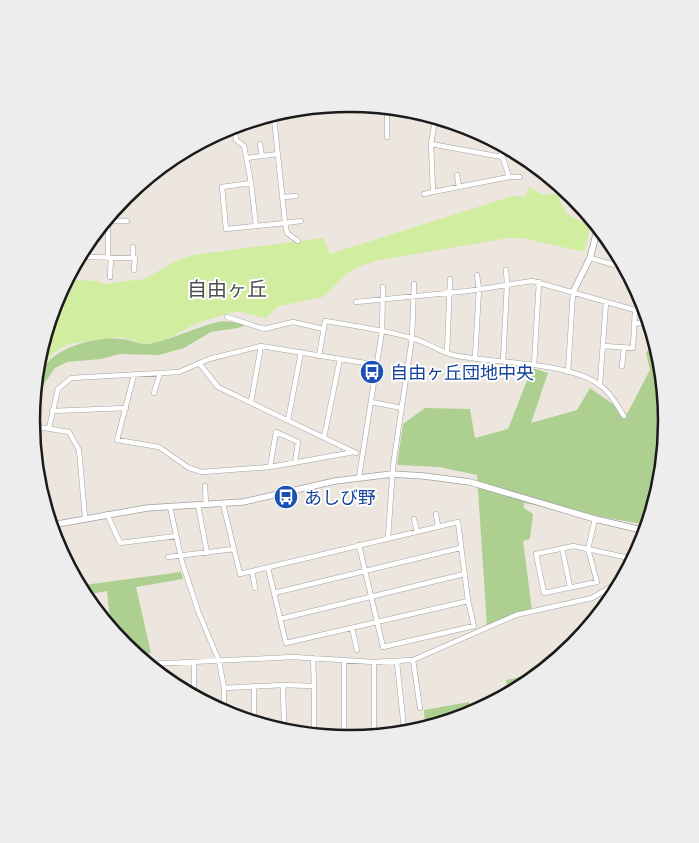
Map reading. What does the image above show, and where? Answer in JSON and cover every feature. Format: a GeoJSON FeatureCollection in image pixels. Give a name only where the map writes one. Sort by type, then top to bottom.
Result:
{"type":"FeatureCollection","features":[{"type":"Feature","properties":{"kind":"street"},"geometry":{"type":"LineString","coordinates":[[387,115],[387,137]]}},
{"type":"Feature","properties":{"kind":"street"},"geometry":{"type":"LineString","coordinates":[[274,122],[287,234],[298,241]]}},
{"type":"Feature","properties":{"kind":"street"},"geometry":{"type":"LineString","coordinates":[[433,192],[431,144],[434,124]]}},
{"type":"Feature","properties":{"kind":"street"},"geometry":{"type":"LineString","coordinates":[[235,134],[236,140],[244,146],[247,158],[256,226]]}},
{"type":"Feature","properties":{"kind":"street"},"geometry":{"type":"LineString","coordinates":[[260,144],[262,156]]}},
{"type":"Feature","properties":{"kind":"street"},"geometry":{"type":"LineString","coordinates":[[431,144],[502,157]]}},
{"type":"Feature","properties":{"kind":"street"},"geometry":{"type":"LineString","coordinates":[[500,151],[509,177]]}},
{"type":"Feature","properties":{"kind":"street"},"geometry":{"type":"LineString","coordinates":[[247,158],[278,154]]}},
{"type":"Feature","properties":{"kind":"street"},"geometry":{"type":"LineString","coordinates":[[457,175],[459,187]]}},
{"type":"Feature","properties":{"kind":"street"},"geometry":{"type":"LineString","coordinates":[[424,194],[509,177],[520,177]]}},
{"type":"Feature","properties":{"kind":"street"},"geometry":{"type":"LineString","coordinates":[[251,183],[222,187],[226,229],[301,221]]}},
{"type":"Feature","properties":{"kind":"street"},"geometry":{"type":"LineString","coordinates":[[282,197],[296,196]]}},
{"type":"Feature","properties":{"kind":"street"},"geometry":{"type":"LineString","coordinates":[[114,221],[127,220]]}},
{"type":"Feature","properties":{"kind":"street"},"geometry":{"type":"LineString","coordinates":[[108,228],[110,277]]}},
{"type":"Feature","properties":{"kind":"street"},"geometry":{"type":"LineString","coordinates":[[568,372],[572,292],[590,258],[596,235]]}},
{"type":"Feature","properties":{"kind":"street"},"geometry":{"type":"LineString","coordinates":[[133,246],[134,270]]}},
{"type":"Feature","properties":{"kind":"street"},"geometry":{"type":"LineString","coordinates":[[87,258],[133,258]]}},
{"type":"Feature","properties":{"kind":"street"},"geometry":{"type":"LineString","coordinates":[[590,258],[617,266]]}},
{"type":"Feature","properties":{"kind":"street"},"geometry":{"type":"LineString","coordinates":[[503,361],[508,284],[506,270]]}},
{"type":"Feature","properties":{"kind":"street"},"geometry":{"type":"LineString","coordinates":[[475,358],[479,289],[477,275]]}},
{"type":"Feature","properties":{"kind":"street"},"geometry":{"type":"LineString","coordinates":[[447,353],[451,292],[450,279]]}},
{"type":"Feature","properties":{"kind":"street"},"geometry":{"type":"LineString","coordinates":[[356,302],[479,289],[532,281],[540,282],[636,310],[633,348],[603,346]]}},
{"type":"Feature","properties":{"kind":"street"},"geometry":{"type":"LineString","coordinates":[[534,365],[540,282]]}},
{"type":"Feature","properties":{"kind":"street"},"geometry":{"type":"LineString","coordinates":[[388,538],[392,474],[412,338],[414,284]]}},
{"type":"Feature","properties":{"kind":"street"},"geometry":{"type":"LineString","coordinates":[[359,477],[382,331],[383,287]]}},
{"type":"Feature","properties":{"kind":"street"},"geometry":{"type":"LineString","coordinates":[[600,384],[606,302]]}},
{"type":"Feature","properties":{"kind":"street"},"geometry":{"type":"LineString","coordinates":[[226,317],[264,329],[293,322],[324,329]]}},
{"type":"Feature","properties":{"kind":"street"},"geometry":{"type":"LineString","coordinates":[[319,356],[325,321],[382,331],[412,338],[447,353],[534,365],[568,372],[600,384],[624,416]]}},
{"type":"Feature","properties":{"kind":"street"},"geometry":{"type":"LineString","coordinates":[[635,323],[643,324]]}},
{"type":"Feature","properties":{"kind":"street"},"geometry":{"type":"LineString","coordinates":[[49,428],[58,389],[66,380],[84,377],[179,372],[199,363],[261,346],[377,365]]}},
{"type":"Feature","properties":{"kind":"street"},"geometry":{"type":"LineString","coordinates":[[251,402],[261,346]]}},
{"type":"Feature","properties":{"kind":"street"},"geometry":{"type":"LineString","coordinates":[[622,366],[624,348]]}},
{"type":"Feature","properties":{"kind":"street"},"geometry":{"type":"LineString","coordinates":[[288,420],[301,352]]}},
{"type":"Feature","properties":{"kind":"street"},"geometry":{"type":"LineString","coordinates":[[324,438],[340,359]]}},
{"type":"Feature","properties":{"kind":"street"},"geometry":{"type":"LineString","coordinates":[[199,363],[216,385],[362,456]]}},
{"type":"Feature","properties":{"kind":"street"},"geometry":{"type":"LineString","coordinates":[[154,393],[160,373]]}},
{"type":"Feature","properties":{"kind":"street"},"geometry":{"type":"LineString","coordinates":[[134,375],[117,440],[131,444],[159,447],[189,468],[197,471],[295,463],[354,452]]}},
{"type":"Feature","properties":{"kind":"street"},"geometry":{"type":"LineString","coordinates":[[371,402],[402,408]]}},
{"type":"Feature","properties":{"kind":"street"},"geometry":{"type":"LineString","coordinates":[[52,411],[126,408]]}},
{"type":"Feature","properties":{"kind":"street"},"geometry":{"type":"LineString","coordinates":[[40,427],[69,432],[76,442],[79,450],[85,517]]}},
{"type":"Feature","properties":{"kind":"street"},"geometry":{"type":"LineString","coordinates":[[270,466],[276,432],[298,442],[295,463]]}},
{"type":"Feature","properties":{"kind":"street"},"geometry":{"type":"LineString","coordinates":[[57,524],[107,514],[170,507],[224,504],[264,498],[359,477],[392,474],[438,477],[470,482],[595,519],[639,529]]}},
{"type":"Feature","properties":{"kind":"street"},"geometry":{"type":"LineString","coordinates":[[205,486],[206,505]]}},
{"type":"Feature","properties":{"kind":"street"},"geometry":{"type":"LineString","coordinates":[[224,504],[240,574],[268,568],[359,545],[388,538],[417,532],[438,526],[458,522],[468,601],[474,626],[383,647],[359,545]]}},
{"type":"Feature","properties":{"kind":"street"},"geometry":{"type":"LineString","coordinates":[[198,506],[207,553]]}},
{"type":"Feature","properties":{"kind":"street"},"geometry":{"type":"LineString","coordinates":[[170,507],[180,556],[198,611],[219,661],[224,688],[224,704]]}},
{"type":"Feature","properties":{"kind":"street"},"geometry":{"type":"LineString","coordinates":[[107,514],[120,543],[176,536]]}},
{"type":"Feature","properties":{"kind":"street"},"geometry":{"type":"LineString","coordinates":[[436,514],[438,526]]}},
{"type":"Feature","properties":{"kind":"street"},"geometry":{"type":"LineString","coordinates":[[414,519],[417,532]]}},
{"type":"Feature","properties":{"kind":"street"},"geometry":{"type":"LineString","coordinates":[[595,519],[588,549],[596,582],[544,592],[536,554],[573,546],[588,549],[627,558]]}},
{"type":"Feature","properties":{"kind":"street"},"geometry":{"type":"LineString","coordinates":[[274,593],[460,548]]}},
{"type":"Feature","properties":{"kind":"street"},"geometry":{"type":"LineString","coordinates":[[562,548],[570,587]]}},
{"type":"Feature","properties":{"kind":"street"},"geometry":{"type":"LineString","coordinates":[[168,557],[234,549]]}},
{"type":"Feature","properties":{"kind":"street"},"geometry":{"type":"LineString","coordinates":[[268,568],[286,643],[468,601]]}},
{"type":"Feature","properties":{"kind":"street"},"geometry":{"type":"LineString","coordinates":[[252,571],[256,588]]}},
{"type":"Feature","properties":{"kind":"street"},"geometry":{"type":"LineString","coordinates":[[280,619],[464,574]]}},
{"type":"Feature","properties":{"kind":"street"},"geometry":{"type":"LineString","coordinates":[[157,664],[278,657],[374,662],[413,660],[516,615],[592,598],[611,587]]}},
{"type":"Feature","properties":{"kind":"street"},"geometry":{"type":"LineString","coordinates":[[352,628],[357,650]]}},
{"type":"Feature","properties":{"kind":"street"},"geometry":{"type":"LineString","coordinates":[[313,658],[314,728]]}},
{"type":"Feature","properties":{"kind":"street"},"geometry":{"type":"LineString","coordinates":[[413,660],[420,708]]}},
{"type":"Feature","properties":{"kind":"street"},"geometry":{"type":"LineString","coordinates":[[344,661],[344,731]]}},
{"type":"Feature","properties":{"kind":"street"},"geometry":{"type":"LineString","coordinates":[[194,662],[194,689]]}},
{"type":"Feature","properties":{"kind":"street"},"geometry":{"type":"LineString","coordinates":[[374,662],[374,730]]}},
{"type":"Feature","properties":{"kind":"street"},"geometry":{"type":"LineString","coordinates":[[397,662],[404,726]]}},
{"type":"Feature","properties":{"kind":"street"},"geometry":{"type":"LineString","coordinates":[[224,688],[284,685],[314,686]]}},
{"type":"Feature","properties":{"kind":"street"},"geometry":{"type":"LineString","coordinates":[[284,685],[284,724]]}},
{"type":"Feature","properties":{"kind":"street"},"geometry":{"type":"LineString","coordinates":[[254,686],[254,716]]}},
{"type":"Feature","properties":{"kind":"green space"},"geometry":{"type":"Polygon","coordinates":[[[529,187],[543,195],[558,194],[563,207],[569,215],[587,223],[590,227],[584,252],[522,238],[508,238],[380,260],[360,266],[348,273],[323,297],[279,306],[265,318],[237,311],[197,323],[162,342],[144,344],[121,337],[68,344],[52,354],[46,363],[56,322],[70,290],[72,290],[74,280],[99,281],[104,284],[144,279],[178,260],[193,255],[323,238],[330,254],[512,196],[525,197],[529,187]]]}},
{"type":"Feature","properties":{"kind":"green space"},"geometry":{"type":"Polygon","coordinates":[[[222,321],[250,324],[238,328],[211,332],[184,348],[159,355],[120,354],[101,359],[67,362],[55,368],[42,386],[45,365],[49,360],[68,348],[90,341],[113,338],[149,344],[222,321]]]}},
{"type":"Feature","properties":{"kind":"green space"},"geometry":{"type":"Polygon","coordinates":[[[649,347],[656,381],[659,421],[653,482],[642,524],[524,503],[524,508],[533,514],[530,539],[523,541],[532,610],[524,611],[487,626],[477,475],[439,467],[397,465],[403,424],[425,408],[470,409],[475,438],[508,429],[532,368],[548,373],[531,423],[577,410],[590,388],[627,414],[650,370],[646,353],[649,347]]]}},
{"type":"Feature","properties":{"kind":"green space"},"geometry":{"type":"Polygon","coordinates":[[[181,572],[183,579],[136,587],[151,653],[144,653],[111,619],[107,591],[92,594],[87,585],[181,572]]]}},
{"type":"Feature","properties":{"kind":"green space"},"geometry":{"type":"Polygon","coordinates":[[[525,676],[507,688],[506,680],[525,676]]]}},
{"type":"Feature","properties":{"kind":"green space"},"geometry":{"type":"Polygon","coordinates":[[[469,702],[470,706],[449,715],[425,721],[424,710],[469,702]]]}},
{"type":"Feature","properties":{"kind":"place","name":"自由ヶ丘団地中央"},"geometry":{"type":"Point","coordinates":[372,372]}},
{"type":"Feature","properties":{"kind":"place","name":"あしび野"},"geometry":{"type":"Point","coordinates":[286,497]}},
{"type":"Feature","properties":{"kind":"district","name":"自由ヶ丘"},"geometry":{"type":"Point","coordinates":[227,288]}}]}
